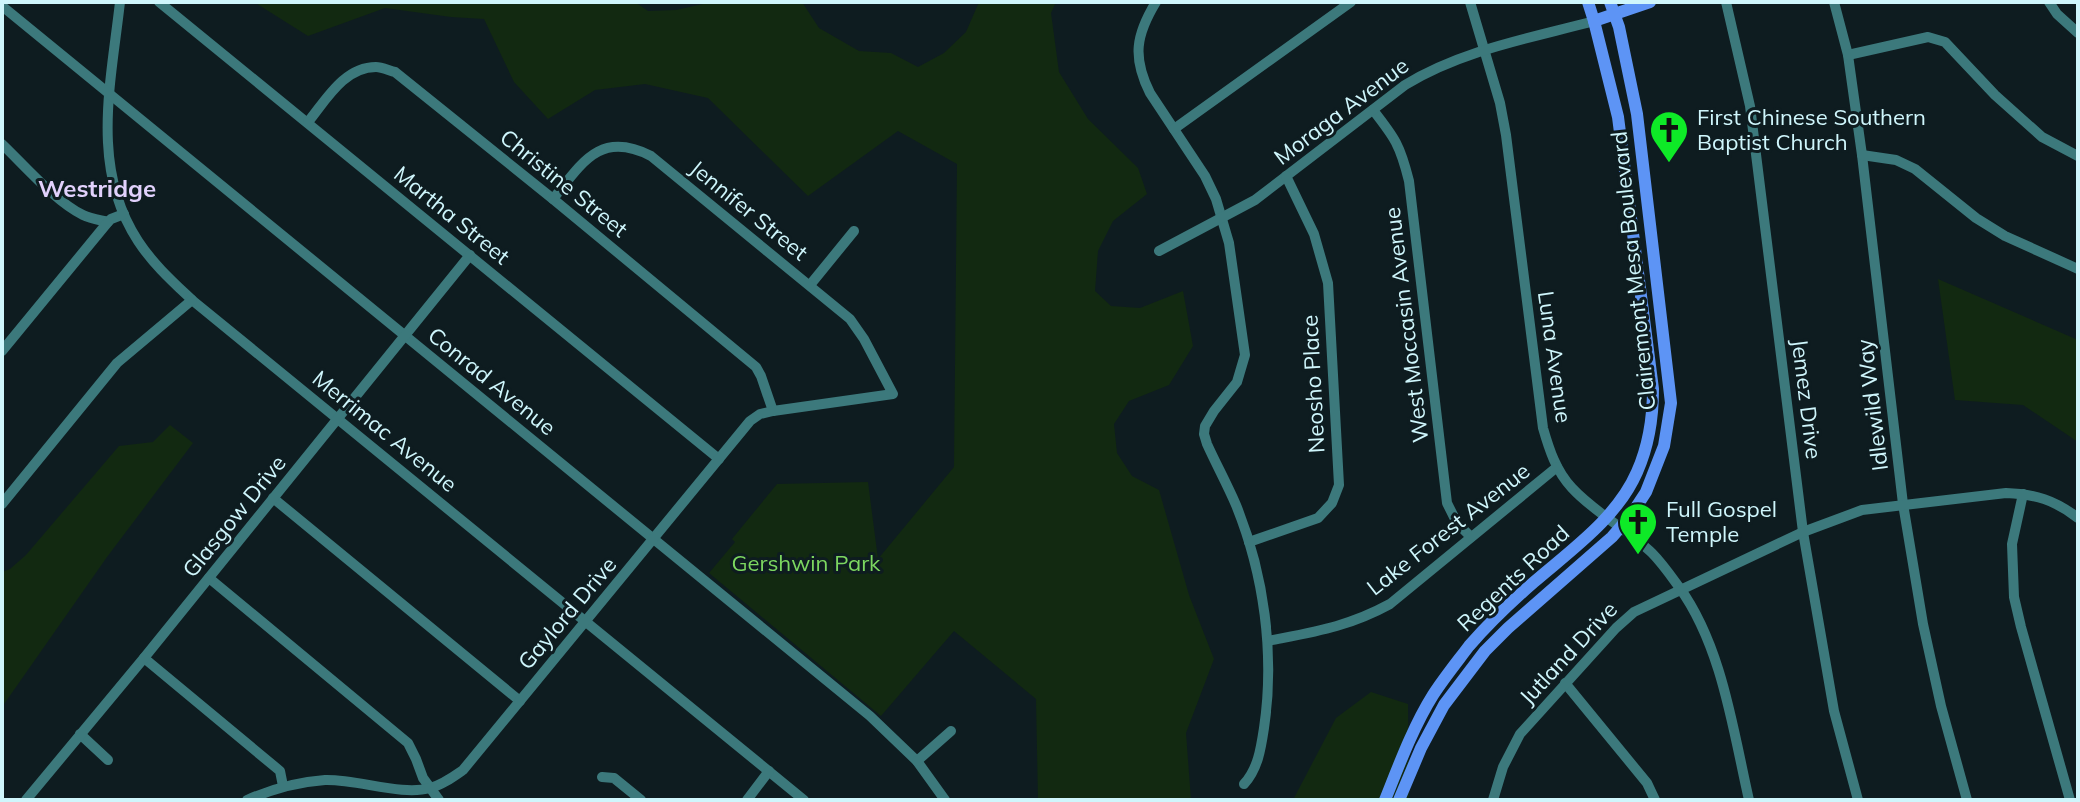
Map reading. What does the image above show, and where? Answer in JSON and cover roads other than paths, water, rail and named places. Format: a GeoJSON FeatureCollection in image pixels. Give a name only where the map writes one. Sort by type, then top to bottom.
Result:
{"type":"FeatureCollection","features":[{"type":"Feature","properties":{"kind":"main road","name":"Clairemont Mesa Boulevard"},"geometry":{"type":"LineString","coordinates":[[1588,2],[1618,117],[1653,389],[1652,420],[1637,472],[1607,517]]}},
{"type":"Feature","properties":{"kind":"main road","name":"Moraga Avenue"},"geometry":{"type":"LineString","coordinates":[[1594,21],[1612,8],[1650,2]]}},
{"type":"Feature","properties":{"kind":"main road","name":"Clairemont Mesa Boulevard"},"geometry":{"type":"LineString","coordinates":[[1612,8],[1637,114],[1671,403],[1664,446],[1646,492],[1621,528]]}},
{"type":"Feature","properties":{"kind":"main road","name":"Regents Road"},"geometry":{"type":"LineString","coordinates":[[1385,800],[1426,708],[1462,655],[1502,610],[1607,517]]}},
{"type":"Feature","properties":{"kind":"main road","name":"Regents Road"},"geometry":{"type":"LineString","coordinates":[[1399,800],[1444,705],[1485,651],[1621,528]]}},
{"type":"Feature","properties":{"kind":"street","name":"Merrimac Avenue"},"geometry":{"type":"LineString","coordinates":[[120,2],[107,151],[124,214],[145,251],[165,275],[804,800]]}},
{"type":"Feature","properties":{"kind":"street","name":"Martha Street"},"geometry":{"type":"LineString","coordinates":[[159,2],[719,459]]}},
{"type":"Feature","properties":{"kind":"street"},"geometry":{"type":"LineString","coordinates":[[1156,2],[1139,36],[1139,63],[1143,80],[1205,176],[1216,199],[1229,243],[1245,355],[1237,382],[1214,411],[1204,434],[1236,504],[1249,542],[1268,641],[1268,703],[1261,748],[1252,776],[1244,784]]}},
{"type":"Feature","properties":{"kind":"street"},"geometry":{"type":"LineString","coordinates":[[1174,129],[1351,2]]}},
{"type":"Feature","properties":{"kind":"street","name":"Luna Avenue"},"geometry":{"type":"LineString","coordinates":[[1470,2],[1486,51],[1506,135],[1543,428],[1549,451],[1571,487],[1652,554],[1681,589],[1702,627],[1717,665],[1749,800]]}},
{"type":"Feature","properties":{"kind":"street","name":"Jemez Drive"},"geometry":{"type":"LineString","coordinates":[[1726,2],[1750,106],[1803,532],[1834,711],[1858,800]]}},
{"type":"Feature","properties":{"kind":"street","name":"Idlewild Way"},"geometry":{"type":"LineString","coordinates":[[1834,2],[1848,55],[1862,155],[1903,504],[1923,624],[1957,770],[1967,800]]}},
{"type":"Feature","properties":{"kind":"street"},"geometry":{"type":"LineString","coordinates":[[2049,2],[2078,33]]}},
{"type":"Feature","properties":{"kind":"street","name":"Conrad Avenue"},"geometry":{"type":"LineString","coordinates":[[2,6],[870,716],[917,761],[945,800]]}},
{"type":"Feature","properties":{"kind":"street","name":"Moraga Avenue"},"geometry":{"type":"LineString","coordinates":[[1159,251],[1255,200],[1425,73],[1449,62],[1594,21]]}},
{"type":"Feature","properties":{"kind":"street"},"geometry":{"type":"LineString","coordinates":[[1848,55],[1928,37],[1945,42],[1995,95],[2042,137],[2078,156]]}},
{"type":"Feature","properties":{"kind":"street","name":"Christine Street"},"geometry":{"type":"LineString","coordinates":[[308,122],[350,73],[376,67],[395,72],[756,367],[773,411]]}},
{"type":"Feature","properties":{"kind":"street","name":"West Moccasin Avenue"},"geometry":{"type":"LineString","coordinates":[[1373,110],[1395,137],[1409,181],[1447,503],[1457,523],[1471,537]]}},
{"type":"Feature","properties":{"kind":"street"},"geometry":{"type":"LineString","coordinates":[[2,144],[74,210],[86,217],[108,222]]}},
{"type":"Feature","properties":{"kind":"street","name":"Jennifer Street"},"geometry":{"type":"LineString","coordinates":[[553,199],[592,153],[612,146],[635,148],[651,156],[850,319],[893,394]]}},
{"type":"Feature","properties":{"kind":"street"},"geometry":{"type":"LineString","coordinates":[[1862,155],[1896,160],[1915,169],[1995,230],[2078,269]]}},
{"type":"Feature","properties":{"kind":"street","name":"Neosho Place"},"geometry":{"type":"LineString","coordinates":[[1249,542],[1318,518],[1332,503],[1339,485],[1328,283],[1314,234],[1286,176]]}},
{"type":"Feature","properties":{"kind":"street"},"geometry":{"type":"LineString","coordinates":[[2,351],[108,222],[124,214]]}},
{"type":"Feature","properties":{"kind":"street"},"geometry":{"type":"LineString","coordinates":[[810,285],[854,231]]}},
{"type":"Feature","properties":{"kind":"street","name":"Glasgow Drive"},"geometry":{"type":"LineString","coordinates":[[26,800],[470,255]]}},
{"type":"Feature","properties":{"kind":"street"},"geometry":{"type":"LineString","coordinates":[[2,504],[117,363],[192,300]]}},
{"type":"Feature","properties":{"kind":"street","name":"Gaylord Drive"},"geometry":{"type":"LineString","coordinates":[[432,788],[463,770],[750,421],[760,414],[773,411],[893,394]]}},
{"type":"Feature","properties":{"kind":"street","name":"Lake Forest Avenue"},"geometry":{"type":"LineString","coordinates":[[1268,641],[1339,627],[1390,604],[1557,467]]}},
{"type":"Feature","properties":{"kind":"street","name":"Jutland Drive"},"geometry":{"type":"LineString","coordinates":[[1493,800],[1503,767],[1520,734],[1565,683],[1634,612],[1681,589],[1803,532],[1862,510],[2006,493],[2031,494],[2056,504],[2078,518]]}},
{"type":"Feature","properties":{"kind":"street"},"geometry":{"type":"LineString","coordinates":[[2023,494],[2012,544],[2014,597],[2070,800]]}},
{"type":"Feature","properties":{"kind":"street"},"geometry":{"type":"LineString","coordinates":[[273,498],[520,701]]}},
{"type":"Feature","properties":{"kind":"street"},"geometry":{"type":"LineString","coordinates":[[209,578],[408,743],[423,778],[439,800]]}},
{"type":"Feature","properties":{"kind":"street"},"geometry":{"type":"LineString","coordinates":[[144,658],[280,771],[283,786]]}},
{"type":"Feature","properties":{"kind":"street"},"geometry":{"type":"LineString","coordinates":[[1565,683],[1647,783],[1655,800]]}},
{"type":"Feature","properties":{"kind":"street"},"geometry":{"type":"LineString","coordinates":[[917,761],[951,731]]}},
{"type":"Feature","properties":{"kind":"street"},"geometry":{"type":"LineString","coordinates":[[80,734],[108,760]]}},
{"type":"Feature","properties":{"kind":"street"},"geometry":{"type":"LineString","coordinates":[[747,800],[769,771]]}},
{"type":"Feature","properties":{"kind":"street"},"geometry":{"type":"LineString","coordinates":[[602,777],[614,778],[641,800]]}},
{"type":"Feature","properties":{"kind":"street"},"geometry":{"type":"LineString","coordinates":[[247,800],[283,786],[326,780],[399,789],[432,788]]}},
{"type":"Feature","properties":{"kind":"place","name":"First Chinese Southern Baptist Church"},"geometry":{"type":"Point","coordinates":[1669,164]}},
{"type":"Feature","properties":{"kind":"place","name":"Full Gospel Temple"},"geometry":{"type":"Point","coordinates":[1638,556]}},
{"type":"Feature","properties":{"kind":"district","name":"Westridge"},"geometry":{"type":"Point","coordinates":[97,189]}},
{"type":"Feature","properties":{"kind":"park label","name":"Gershwin Park"},"geometry":{"type":"Point","coordinates":[806,563]}}]}
